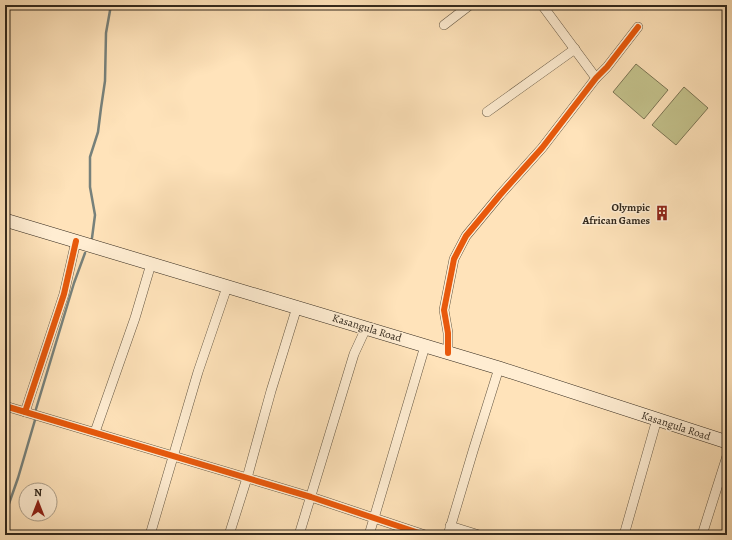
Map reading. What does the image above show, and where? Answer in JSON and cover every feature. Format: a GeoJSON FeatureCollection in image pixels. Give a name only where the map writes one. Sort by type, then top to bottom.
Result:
{"type":"FeatureCollection","features":[{"type":"Feature","properties":{"kind":"main road","name":"Kasangula Road"},"geometry":{"type":"LineString","coordinates":[[5,220],[500,368],[727,442]]}},
{"type":"Feature","properties":{"kind":"street"},"geometry":{"type":"LineString","coordinates":[[444,25],[470,5]]}},
{"type":"Feature","properties":{"kind":"street"},"geometry":{"type":"LineString","coordinates":[[542,5],[596,78]]}},
{"type":"Feature","properties":{"kind":"street"},"geometry":{"type":"LineString","coordinates":[[448,353],[448,334],[444,310],[454,259],[466,236],[542,148],[596,78],[608,66],[638,27]]}},
{"type":"Feature","properties":{"kind":"street"},"geometry":{"type":"LineString","coordinates":[[487,112],[575,49]]}},
{"type":"Feature","properties":{"kind":"street"},"geometry":{"type":"LineString","coordinates":[[25,412],[64,294],[76,241]]}},
{"type":"Feature","properties":{"kind":"street"},"geometry":{"type":"LineString","coordinates":[[95,432],[112,389],[151,264]]}},
{"type":"Feature","properties":{"kind":"street"},"geometry":{"type":"LineString","coordinates":[[150,535],[198,372],[227,286]]}},
{"type":"Feature","properties":{"kind":"street"},"geometry":{"type":"LineString","coordinates":[[229,535],[297,307]]}},
{"type":"Feature","properties":{"kind":"street"},"geometry":{"type":"LineString","coordinates":[[299,535],[350,367],[366,328]]}},
{"type":"Feature","properties":{"kind":"street"},"geometry":{"type":"LineString","coordinates":[[369,535],[425,346]]}},
{"type":"Feature","properties":{"kind":"street"},"geometry":{"type":"LineString","coordinates":[[479,535],[449,531],[500,368]]}},
{"type":"Feature","properties":{"kind":"street"},"geometry":{"type":"LineString","coordinates":[[5,406],[311,497],[425,535]]}},
{"type":"Feature","properties":{"kind":"street"},"geometry":{"type":"LineString","coordinates":[[624,535],[657,419]]}},
{"type":"Feature","properties":{"kind":"street"},"geometry":{"type":"LineString","coordinates":[[702,535],[727,456]]}},
{"type":"Feature","properties":{"kind":"shaded area"},"geometry":{"type":"Polygon","coordinates":[[[636,64],[668,90],[644,119],[613,92],[636,64]]]}},
{"type":"Feature","properties":{"kind":"shaded area"},"geometry":{"type":"Polygon","coordinates":[[[684,87],[708,108],[676,145],[652,125],[684,87]]]}},
{"type":"Feature","properties":{"kind":"shaded area"},"geometry":{"type":"Polygon","coordinates":[[[725,137],[727,137],[727,277],[724,277],[725,137]]]}},
{"type":"Feature","properties":{"kind":"waterway"},"geometry":{"type":"LineString","coordinates":[[92,238],[95,215],[90,187],[90,157],[98,132],[105,81],[106,33],[111,5]]}},
{"type":"Feature","properties":{"kind":"waterway"},"geometry":{"type":"LineString","coordinates":[[36,409],[74,283],[85,253]]}},
{"type":"Feature","properties":{"kind":"waterway"},"geometry":{"type":"LineString","coordinates":[[5,515],[18,478],[35,420]]}},
{"type":"Feature","properties":{"kind":"cycle path"},"geometry":{"type":"LineString","coordinates":[[448,353],[448,333],[444,310],[454,259],[466,236],[542,148],[596,78],[607,67],[638,27]]}},
{"type":"Feature","properties":{"kind":"cycle path"},"geometry":{"type":"LineString","coordinates":[[25,412],[64,294],[76,241]]}},
{"type":"Feature","properties":{"kind":"cycle path"},"geometry":{"type":"LineString","coordinates":[[5,406],[311,497],[425,535]]}},
{"type":"Feature","properties":{"kind":"place","name":"Olympic African Games"},"geometry":{"type":"Point","coordinates":[662,213]}}]}
